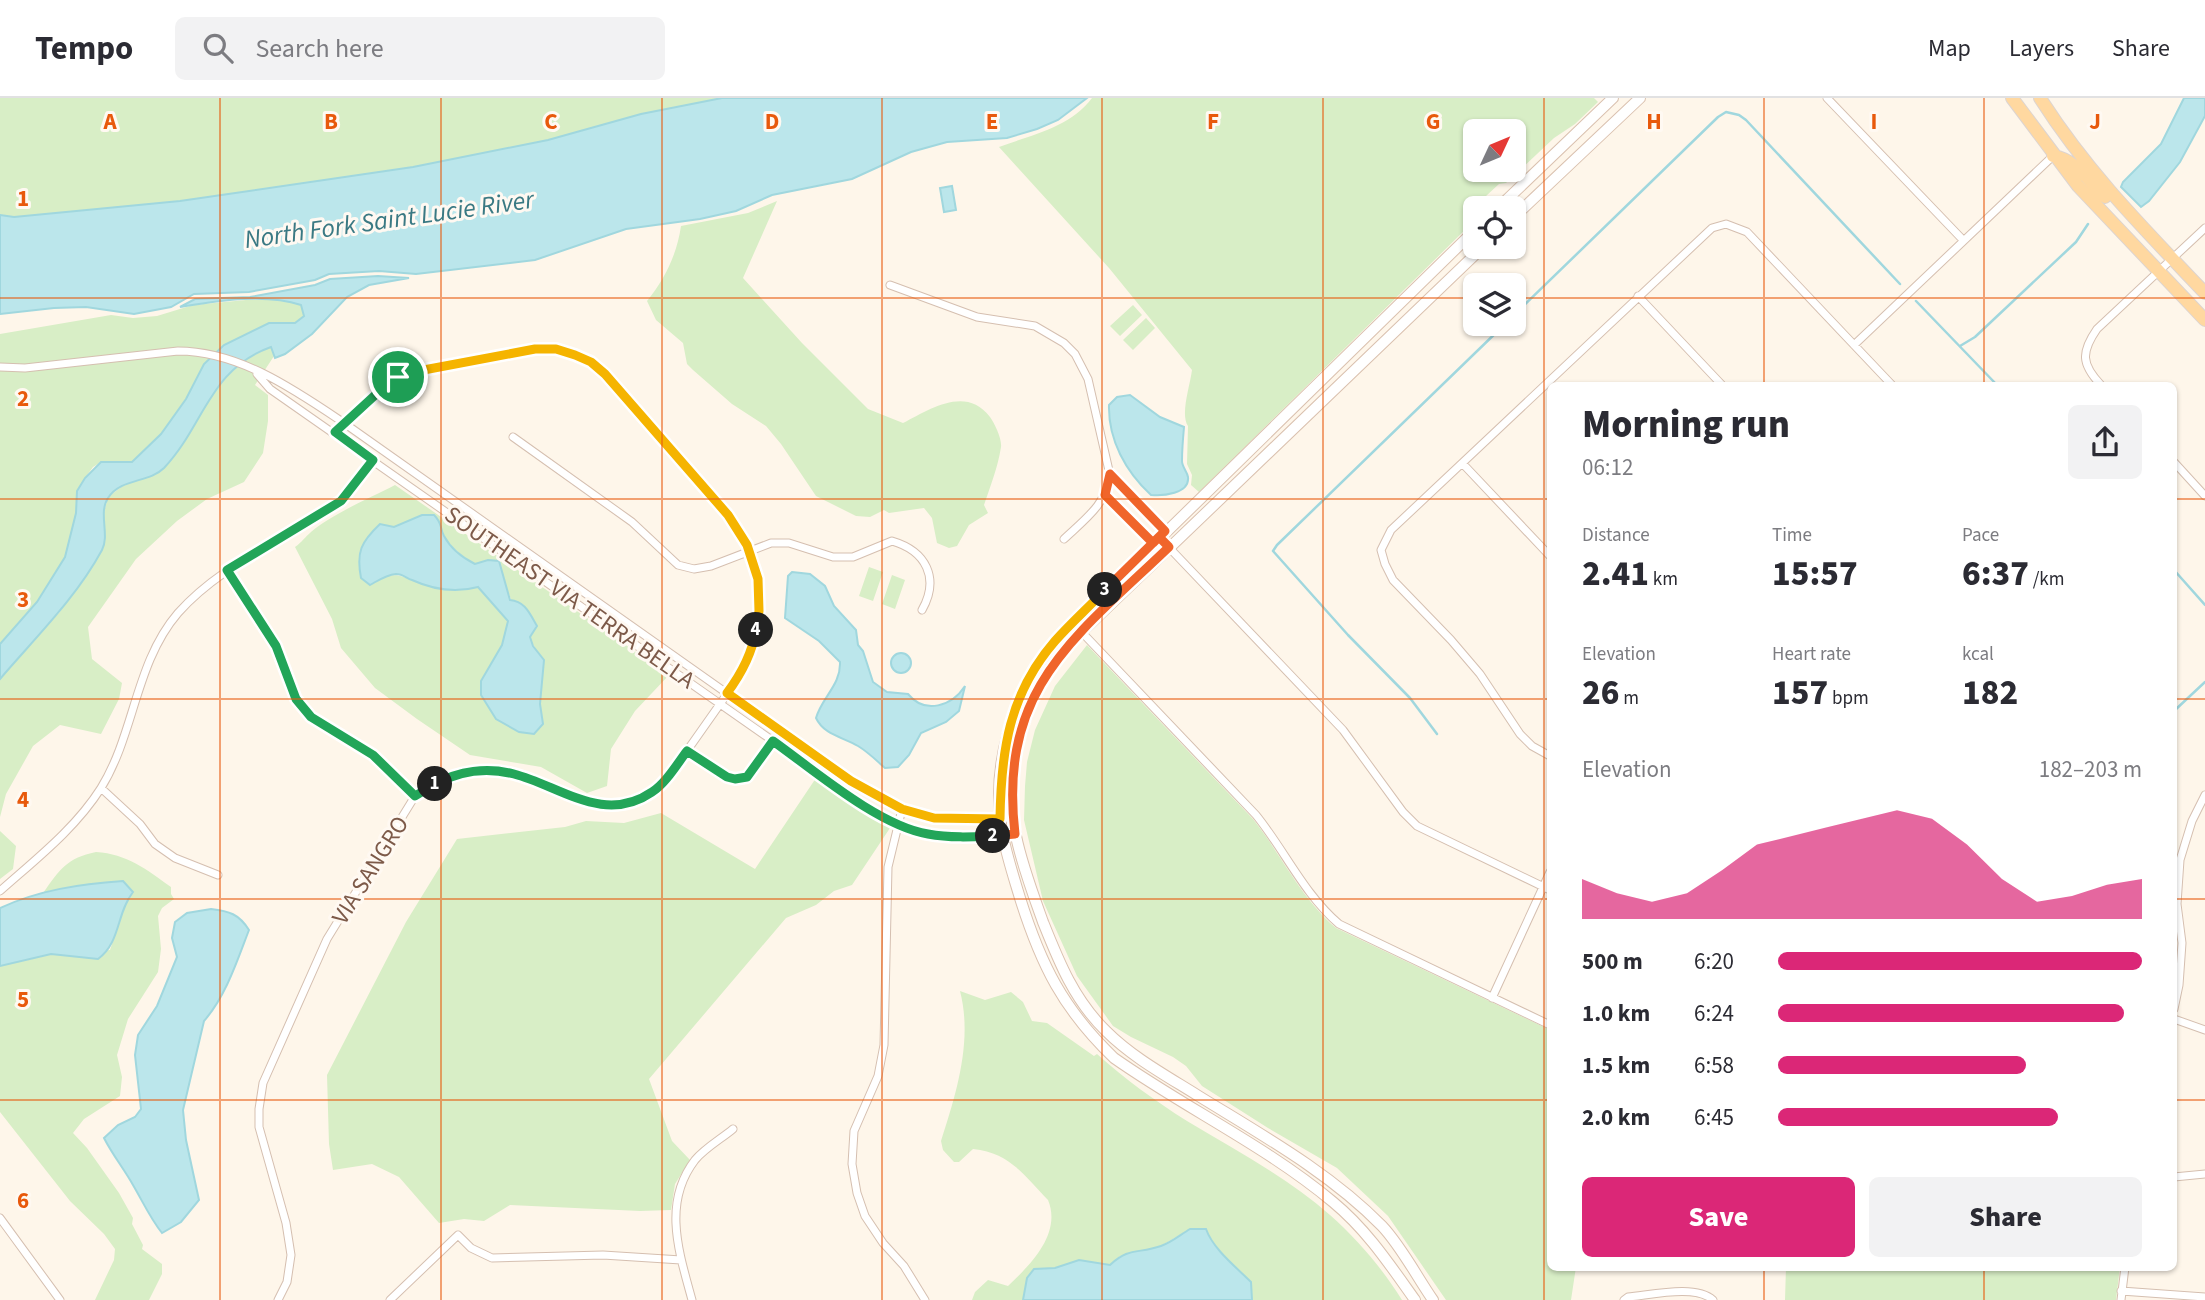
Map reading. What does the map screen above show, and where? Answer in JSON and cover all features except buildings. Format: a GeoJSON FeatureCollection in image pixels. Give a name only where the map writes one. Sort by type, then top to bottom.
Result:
{"type":"FeatureCollection","features":[{"type":"Feature","properties":{"kind":"main road"},"geometry":{"type":"LineString","coordinates":[[2012,98],[2078,186],[2205,320]]}},
{"type":"Feature","properties":{"kind":"main road"},"geometry":{"type":"LineString","coordinates":[[2022,98],[2048,134],[2064,135]]}},
{"type":"Feature","properties":{"kind":"main road"},"geometry":{"type":"LineString","coordinates":[[2040,98],[2064,135],[2125,211],[2205,293]]}},
{"type":"Feature","properties":{"kind":"main road"},"geometry":{"type":"LineString","coordinates":[[2053,156],[2066,158],[2076,165],[2104,196],[2125,211]]}},
{"type":"Feature","properties":{"kind":"street"},"geometry":{"type":"LineString","coordinates":[[1511,196],[1614,98]]}},
{"type":"Feature","properties":{"kind":"street"},"geometry":{"type":"LineString","coordinates":[[1526,206],[1640,98]]}},
{"type":"Feature","properties":{"kind":"street"},"geometry":{"type":"LineString","coordinates":[[1827,98],[1963,240]]}},
{"type":"Feature","properties":{"kind":"street"},"geometry":{"type":"LineString","coordinates":[[1854,345],[2053,156]]}},
{"type":"Feature","properties":{"kind":"street"},"geometry":{"type":"LineString","coordinates":[[1554,382],[1700,237],[1712,228],[1726,224],[1747,232],[1889,382]]}},
{"type":"Feature","properties":{"kind":"street"},"geometry":{"type":"LineString","coordinates":[[2098,382],[2091,375],[2085,360],[2087,343],[2097,329],[2205,228]]}},
{"type":"Feature","properties":{"kind":"street"},"geometry":{"type":"LineString","coordinates":[[1415,1300],[1370,1237],[1333,1202],[1273,1160],[1114,1058],[1072,1012],[1045,966],[1027,921],[1003,836],[1000,819],[1000,776],[1014,709],[1042,657],[1159,537],[1463,242]]}},
{"type":"Feature","properties":{"kind":"street"},"geometry":{"type":"LineString","coordinates":[[1433,1300],[1383,1228],[1346,1194],[1286,1150],[1149,1065],[1105,1030],[1083,1004],[1067,980],[1058,959],[1021,859],[1015,834],[1012,791],[1018,738],[1037,688],[1050,667],[1081,632],[1470,259]]}},
{"type":"Feature","properties":{"kind":"street"},"geometry":{"type":"LineString","coordinates":[[890,285],[977,317],[1001,323],[1018,322],[1035,326],[1065,342],[1075,354],[1088,379],[1110,474],[1159,537],[1343,730],[1403,812],[1417,826],[1547,888],[1492,998]]}},
{"type":"Feature","properties":{"kind":"street"},"geometry":{"type":"LineString","coordinates":[[1638,296],[1719,382]]}},
{"type":"Feature","properties":{"kind":"street","name":"VIA SANGRO"},"geometry":{"type":"LineString","coordinates":[[278,1300],[286,1282],[291,1255],[286,1223],[260,1128],[259,1109],[263,1083],[327,939],[415,796],[444,779],[464,772],[485,770],[513,774],[583,802],[607,805],[634,802],[654,792],[687,751],[744,670],[754,643],[759,611],[758,579],[749,551],[728,515],[605,374],[591,362],[575,355],[556,349],[535,349],[413,372],[398,377],[385,386],[335,432]]}},
{"type":"Feature","properties":{"kind":"street","name":"SOUTHEAST VIA TERRA BELLA"},"geometry":{"type":"LineString","coordinates":[[0,367],[25,368],[178,351],[201,351],[223,356],[308,399],[344,423],[851,781],[902,809],[934,818],[1013,818]]}},
{"type":"Feature","properties":{"kind":"street","name":"SOUTHEAST VIA TERRA BELLA"},"geometry":{"type":"LineString","coordinates":[[251,369],[270,389],[866,806],[898,825],[926,834],[952,838],[1015,834]]}},
{"type":"Feature","properties":{"kind":"street"},"geometry":{"type":"LineString","coordinates":[[1547,388],[1391,530],[1381,550],[1393,580],[1480,674],[1520,734],[1532,746],[1547,754]]}},
{"type":"Feature","properties":{"kind":"street"},"geometry":{"type":"LineString","coordinates":[[513,437],[632,522],[678,565],[694,569],[711,566],[771,543],[789,543],[833,557],[843,557],[853,556],[892,541],[916,551],[930,575],[928,600],[922,610]]}},
{"type":"Feature","properties":{"kind":"street"},"geometry":{"type":"LineString","coordinates":[[0,891],[53,845],[77,820],[101,788],[116,755],[146,666],[175,616],[192,598],[227,570],[341,501],[373,460]]}},
{"type":"Feature","properties":{"kind":"street"},"geometry":{"type":"LineString","coordinates":[[1463,464],[1547,553]]}},
{"type":"Feature","properties":{"kind":"street"},"geometry":{"type":"LineString","coordinates":[[2177,465],[2205,496]]}},
{"type":"Feature","properties":{"kind":"street"},"geometry":{"type":"LineString","coordinates":[[1064,539],[1092,514],[1105,495],[1110,474]]}},
{"type":"Feature","properties":{"kind":"street"},"geometry":{"type":"LineString","coordinates":[[1105,495],[1159,537]]}},
{"type":"Feature","properties":{"kind":"street"},"geometry":{"type":"LineString","coordinates":[[227,570],[276,646],[296,699],[311,717],[373,755],[415,796]]}},
{"type":"Feature","properties":{"kind":"street"},"geometry":{"type":"LineString","coordinates":[[1073,623],[1256,816],[1277,841],[1322,910],[1339,924],[1547,1024]]}},
{"type":"Feature","properties":{"kind":"street"},"geometry":{"type":"LineString","coordinates":[[687,751],[727,777],[747,777],[780,731]]}},
{"type":"Feature","properties":{"kind":"street"},"geometry":{"type":"LineString","coordinates":[[101,788],[140,824],[155,844],[175,858],[218,875]]}},
{"type":"Feature","properties":{"kind":"street"},"geometry":{"type":"LineString","coordinates":[[2177,995],[2182,943],[2177,904],[2180,860],[2192,821],[2205,795]]}},
{"type":"Feature","properties":{"kind":"street"},"geometry":{"type":"LineString","coordinates":[[902,809],[888,867],[884,1045],[878,1076],[854,1131],[852,1164],[857,1193],[866,1216],[883,1243],[904,1266],[925,1300]]}},
{"type":"Feature","properties":{"kind":"street"},"geometry":{"type":"LineString","coordinates":[[2177,1019],[2205,1030]]}},
{"type":"Feature","properties":{"kind":"street"},"geometry":{"type":"LineString","coordinates":[[692,1300],[681,1259],[674,1216],[679,1184],[697,1158],[733,1129]]}},
{"type":"Feature","properties":{"kind":"street"},"geometry":{"type":"LineString","coordinates":[[2177,1177],[2205,1174]]}},
{"type":"Feature","properties":{"kind":"street"},"geometry":{"type":"LineString","coordinates":[[0,1218],[60,1300]]}},
{"type":"Feature","properties":{"kind":"street"},"geometry":{"type":"LineString","coordinates":[[390,1300],[458,1235],[471,1248],[492,1258],[603,1255],[681,1259]]}},
{"type":"Feature","properties":{"kind":"street"},"geometry":{"type":"LineString","coordinates":[[2121,1300],[2124,1271]]}},
{"type":"Feature","properties":{"kind":"street"},"geometry":{"type":"LineString","coordinates":[[1624,1300],[1628,1297],[1695,1291],[1707,1294],[1713,1300]]}},
{"type":"Feature","properties":{"kind":"street"},"geometry":{"type":"LineString","coordinates":[[2121,1291],[2205,1297]]}},
{"type":"Feature","properties":{"kind":"green space"},"geometry":{"type":"Polygon","coordinates":[[[0,98],[910,98],[0,262],[0,98]]]}},
{"type":"Feature","properties":{"kind":"green space"},"geometry":{"type":"Polygon","coordinates":[[[1092,98],[1594,98],[1598,102],[1526,164],[1526,119],[1463,119],[1463,182],[1507,182],[1499,184],[1486,196],[1463,196],[1463,232],[1199,492],[1191,485],[1192,475],[1187,464],[1188,426],[1185,407],[1192,370],[1109,268],[999,147],[1050,129],[1073,116],[1092,98]]]}},
{"type":"Feature","properties":{"kind":"green space"},"geometry":{"type":"Polygon","coordinates":[[[777,201],[743,278],[802,343],[868,409],[903,423],[948,403],[970,402],[980,407],[994,424],[1001,447],[984,505],[988,513],[969,525],[957,546],[949,548],[937,543],[932,518],[924,508],[889,513],[884,510],[870,517],[856,516],[816,496],[766,426],[732,404],[693,370],[687,364],[683,343],[656,320],[647,301],[669,266],[681,226],[748,213],[777,201]]]}},
{"type":"Feature","properties":{"kind":"green space"},"geometry":{"type":"Polygon","coordinates":[[[284,299],[301,305],[304,317],[295,323],[269,323],[224,345],[204,364],[186,399],[161,435],[132,462],[101,462],[93,467],[77,491],[76,513],[65,557],[37,602],[0,644],[0,334],[111,315],[133,318],[157,316],[193,305],[284,299]]]}},
{"type":"Feature","properties":{"kind":"green space"},"geometry":{"type":"Polygon","coordinates":[[[1133,305],[1142,315],[1120,336],[1110,326],[1133,305]]]}},
{"type":"Feature","properties":{"kind":"green space"},"geometry":{"type":"Polygon","coordinates":[[[1146,318],[1155,328],[1133,350],[1123,340],[1146,318]]]}},
{"type":"Feature","properties":{"kind":"green space"},"geometry":{"type":"Polygon","coordinates":[[[271,346],[274,356],[255,385],[268,395],[268,421],[263,453],[244,482],[207,499],[177,521],[136,559],[88,627],[92,659],[122,683],[119,699],[101,734],[60,725],[33,746],[6,794],[0,817],[0,679],[59,613],[104,547],[103,516],[108,497],[128,482],[153,475],[219,383],[244,361],[271,346]]]}},
{"type":"Feature","properties":{"kind":"green space"},"geometry":{"type":"Polygon","coordinates":[[[395,485],[669,675],[635,711],[611,749],[607,786],[587,793],[541,767],[470,755],[375,688],[341,648],[332,619],[295,547],[329,519],[395,485]],[[422,515],[394,527],[385,576],[399,576],[445,588],[478,587],[508,621],[503,645],[481,681],[543,724],[540,704],[544,660],[517,613],[499,562],[488,560],[475,564],[454,548],[422,515]]]}},
{"type":"Feature","properties":{"kind":"green space"},"geometry":{"type":"Polygon","coordinates":[[[869,567],[883,572],[873,601],[859,596],[869,567]]]}},
{"type":"Feature","properties":{"kind":"green space"},"geometry":{"type":"Polygon","coordinates":[[[892,575],[905,580],[895,609],[882,604],[892,575]]]}},
{"type":"Feature","properties":{"kind":"green space"},"geometry":{"type":"Polygon","coordinates":[[[1087,645],[1253,819],[1301,889],[1336,928],[1547,1029],[1547,1271],[1575,1271],[1571,1300],[1446,1300],[1388,1216],[1337,1168],[1202,1086],[1186,1066],[1173,1057],[1113,1026],[1077,976],[1043,901],[1024,820],[1027,762],[1035,730],[1055,686],[1087,645]]]}},
{"type":"Feature","properties":{"kind":"green space"},"geometry":{"type":"Polygon","coordinates":[[[816,778],[890,828],[852,885],[834,891],[816,905],[786,918],[649,1079],[672,1141],[690,1160],[675,1184],[671,1210],[510,1205],[484,1221],[464,1219],[439,1223],[399,1177],[372,1164],[333,1170],[329,1144],[327,1075],[406,922],[457,839],[565,827],[586,821],[624,823],[661,813],[755,869],[816,778]]]}},
{"type":"Feature","properties":{"kind":"green space"},"geometry":{"type":"Polygon","coordinates":[[[0,831],[16,846],[13,869],[0,879],[0,831]]]}},
{"type":"Feature","properties":{"kind":"green space"},"geometry":{"type":"Polygon","coordinates":[[[96,852],[127,859],[144,869],[171,887],[174,899],[162,908],[158,916],[161,949],[158,972],[128,1019],[117,1055],[122,1077],[120,1096],[84,1119],[73,1133],[119,1193],[133,1218],[132,1224],[143,1245],[142,1249],[162,1264],[162,1274],[149,1300],[95,1300],[114,1260],[115,1249],[104,1234],[70,1201],[0,1112],[0,966],[51,954],[110,950],[126,902],[52,890],[43,893],[54,877],[71,861],[96,852]]]}},
{"type":"Feature","properties":{"kind":"green space"},"geometry":{"type":"Polygon","coordinates":[[[960,991],[985,1000],[1011,992],[1023,1002],[1032,1021],[1047,1023],[1094,1056],[1097,1054],[1163,1106],[1296,1188],[1350,1234],[1378,1266],[1402,1300],[1252,1300],[1251,1282],[1219,1251],[1206,1229],[1190,1229],[1159,1247],[1120,1256],[1110,1265],[1079,1260],[1055,1268],[1042,1268],[1027,1278],[1023,1300],[972,1300],[975,1292],[988,1280],[1008,1286],[1026,1268],[1047,1237],[1051,1213],[1048,1200],[1007,1160],[973,1149],[959,1162],[954,1162],[943,1150],[941,1141],[957,1086],[964,1048],[964,1010],[960,991]]]}},
{"type":"Feature","properties":{"kind":"green space"},"geometry":{"type":"Polygon","coordinates":[[[1786,1271],[2120,1271],[2116,1300],[1785,1300],[1786,1271]]]}},
{"type":"Feature","properties":{"kind":"water","name":"North Fork Saint Lucie River"},"geometry":{"type":"Polygon","coordinates":[[[722,98],[1087,98],[1058,120],[1007,138],[947,142],[911,152],[852,179],[772,195],[736,211],[700,219],[626,229],[535,260],[416,274],[379,271],[329,274],[315,280],[249,292],[194,294],[171,307],[134,314],[86,307],[0,314],[0,215],[14,217],[180,201],[413,167],[548,140],[641,114],[722,98]]]}},
{"type":"Feature","properties":{"kind":"water"},"geometry":{"type":"Polygon","coordinates":[[[2184,98],[2205,98],[2205,116],[2180,162],[2149,201],[2141,207],[2121,187],[2161,144],[2184,98]]]}},
{"type":"Feature","properties":{"kind":"water"},"geometry":{"type":"Polygon","coordinates":[[[952,186],[956,210],[944,212],[940,188],[952,186]]]}},
{"type":"Feature","properties":{"kind":"water"},"geometry":{"type":"Polygon","coordinates":[[[378,276],[409,278],[369,285],[347,297],[312,334],[285,354],[275,358],[271,347],[250,357],[220,384],[178,452],[164,468],[158,473],[120,487],[108,498],[104,510],[104,544],[92,568],[55,617],[0,679],[0,644],[37,602],[65,557],[76,513],[77,491],[85,478],[101,462],[132,462],[161,434],[186,399],[204,364],[224,345],[269,323],[295,323],[304,316],[301,305],[272,299],[241,299],[180,307],[195,299],[250,297],[315,285],[330,279],[378,276]]]}},
{"type":"Feature","properties":{"kind":"water"},"geometry":{"type":"Polygon","coordinates":[[[1130,395],[1160,417],[1184,427],[1182,461],[1188,477],[1185,487],[1180,490],[1151,495],[1126,466],[1115,443],[1109,405],[1117,397],[1130,395]]]}},
{"type":"Feature","properties":{"kind":"water"},"geometry":{"type":"Polygon","coordinates":[[[422,515],[434,515],[450,545],[471,562],[475,564],[488,560],[499,561],[510,600],[523,606],[537,626],[530,637],[533,646],[544,660],[540,704],[543,724],[534,734],[519,732],[496,719],[481,695],[481,681],[502,645],[508,621],[478,587],[462,590],[437,588],[398,574],[370,585],[361,578],[360,554],[364,542],[374,530],[380,524],[394,527],[422,515]]]}},
{"type":"Feature","properties":{"kind":"water"},"geometry":{"type":"Polygon","coordinates":[[[792,572],[810,574],[825,586],[834,606],[856,630],[858,645],[863,651],[873,682],[887,692],[908,694],[915,701],[930,706],[953,699],[965,686],[959,711],[946,722],[921,733],[909,755],[898,767],[885,768],[862,748],[829,732],[819,724],[816,718],[838,678],[840,662],[819,641],[785,618],[788,576],[792,572]]]}},
{"type":"Feature","properties":{"kind":"water"},"geometry":{"type":"Polygon","coordinates":[[[897,653],[905,653],[911,663],[905,673],[897,673],[891,667],[891,659],[897,653]]]}},
{"type":"Feature","properties":{"kind":"water"},"geometry":{"type":"Polygon","coordinates":[[[123,881],[133,892],[111,944],[98,959],[51,954],[0,966],[0,908],[60,889],[123,881]]]}},
{"type":"Feature","properties":{"kind":"water"},"geometry":{"type":"Polygon","coordinates":[[[211,909],[233,914],[249,930],[225,989],[204,1021],[183,1110],[186,1140],[199,1200],[181,1222],[162,1233],[104,1138],[118,1125],[135,1117],[141,1109],[135,1055],[138,1035],[157,1006],[177,957],[172,938],[175,922],[187,913],[211,909]]]}},
{"type":"Feature","properties":{"kind":"water"},"geometry":{"type":"Polygon","coordinates":[[[1190,1229],[1206,1229],[1219,1251],[1251,1282],[1252,1300],[1023,1300],[1027,1278],[1034,1269],[1055,1268],[1079,1260],[1110,1265],[1128,1253],[1165,1244],[1190,1229]]]}},
{"type":"Feature","properties":{"kind":"waterway"},"geometry":{"type":"LineString","coordinates":[[1526,303],[1726,112],[1746,120],[1900,284]]}},
{"type":"Feature","properties":{"kind":"waterway"},"geometry":{"type":"LineString","coordinates":[[1960,346],[1975,337],[2076,242],[2088,224]]}},
{"type":"Feature","properties":{"kind":"waterway"},"geometry":{"type":"LineString","coordinates":[[1916,301],[1994,382]]}},
{"type":"Feature","properties":{"kind":"waterway"},"geometry":{"type":"LineString","coordinates":[[1437,734],[1410,698],[1348,635],[1273,551],[1493,336]]}},
{"type":"Feature","properties":{"kind":"waterway"},"geometry":{"type":"LineString","coordinates":[[2177,573],[2205,605]]}},
{"type":"Feature","properties":{"kind":"waterway"},"geometry":{"type":"LineString","coordinates":[[2177,708],[2205,682]]}},
{"type":"Feature","properties":{"kind":"route"},"geometry":{"type":"LineString","coordinates":[[398,377],[335,432],[373,460],[354,487],[324,513],[227,570],[276,646],[296,699],[311,717],[373,755],[415,796],[444,779],[464,772],[485,770],[513,774],[583,802],[607,805],[634,802],[654,792],[687,751],[727,777],[735,779],[747,777],[773,741],[886,820],[898,825],[926,834],[952,838],[1015,834],[1012,791],[1018,738],[1037,688],[1065,648],[1169,547],[1159,537],[1153,543],[1105,495],[1110,474],[1165,531],[1153,543],[1056,640],[1027,682],[1014,709],[1007,733],[1000,776],[1000,819],[934,818],[884,801],[851,781],[727,693],[744,670],[754,643],[759,611],[758,579],[747,545],[728,515],[605,374],[591,362],[556,349],[535,349],[398,377]]}}]}
